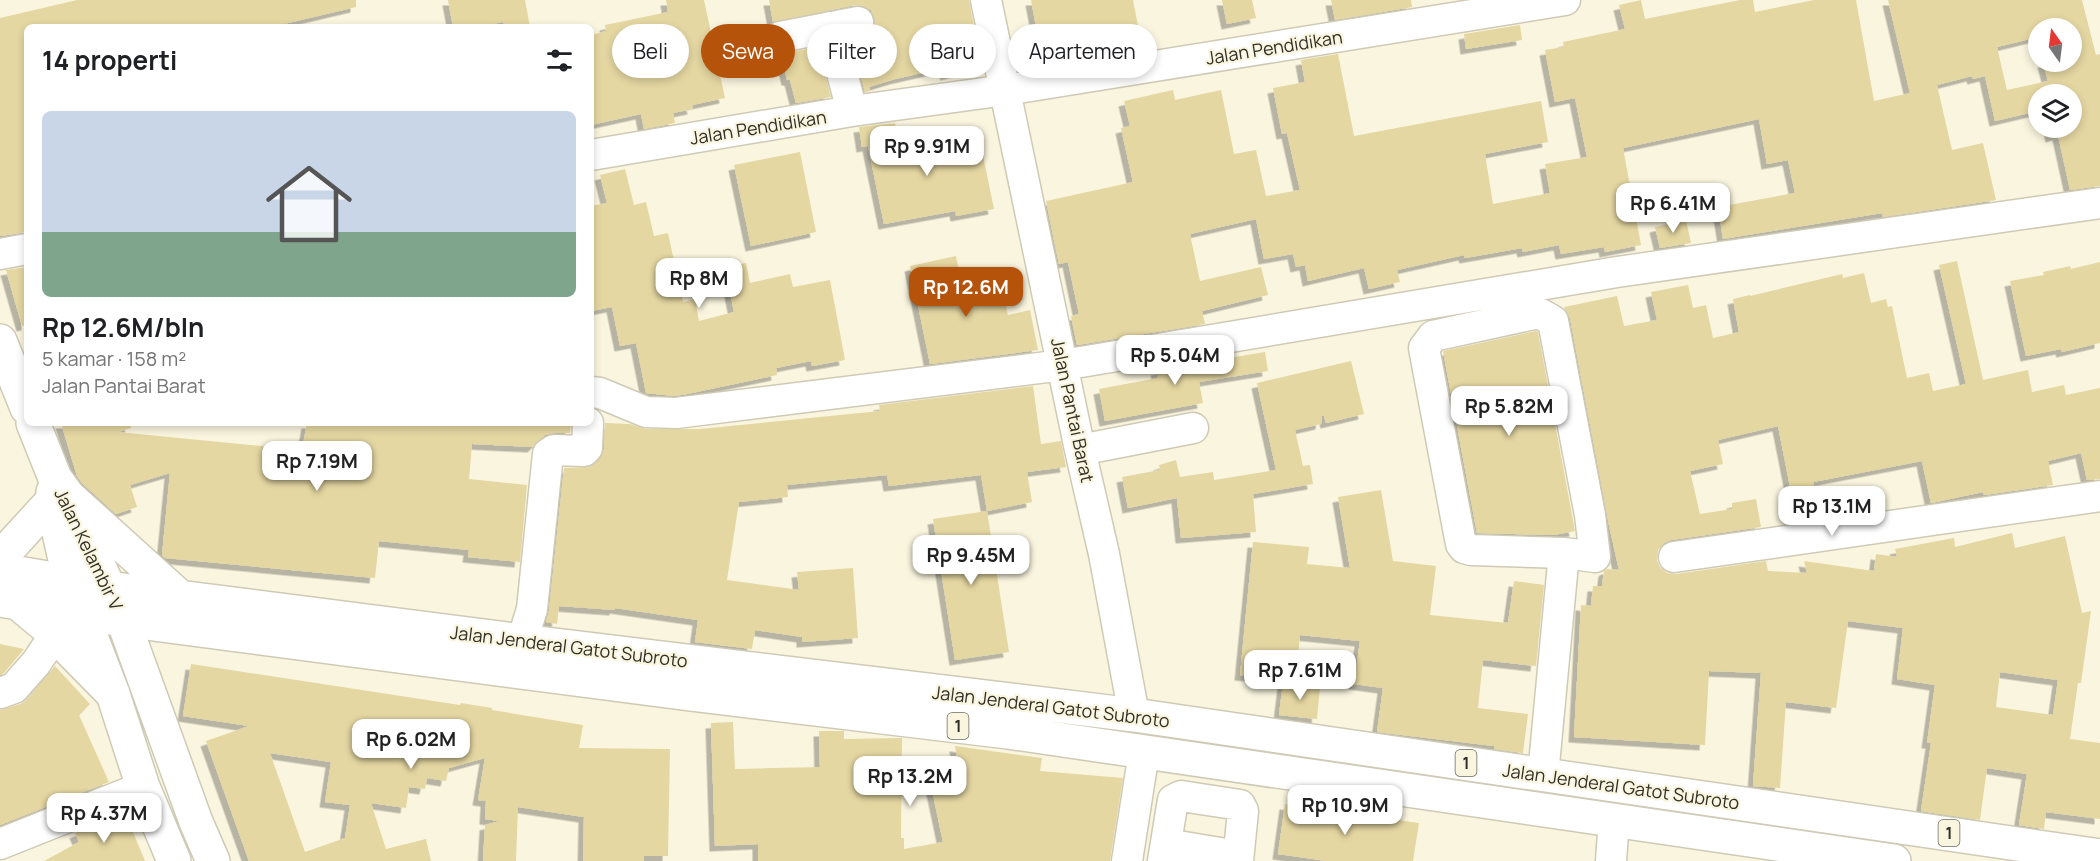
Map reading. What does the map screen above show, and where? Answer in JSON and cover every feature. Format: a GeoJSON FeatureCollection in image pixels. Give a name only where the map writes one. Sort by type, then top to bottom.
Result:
{"type":"FeatureCollection","features":[{"type":"Feature","properties":{"kind":"main road"},"geometry":{"type":"LineString","coordinates":[[0,341],[24,401]]}},
{"type":"Feature","properties":{"kind":"main road","name":"Jalan Kelambir V"},"geometry":{"type":"LineString","coordinates":[[34,426],[58,492],[123,620],[196,822],[213,861]]}},
{"type":"Feature","properties":{"kind":"main road"},"geometry":{"type":"LineString","coordinates":[[0,555],[11,546],[58,492],[180,597]]}},
{"type":"Feature","properties":{"kind":"main road","name":"Jalan Kelambir V"},"geometry":{"type":"LineString","coordinates":[[58,492],[70,582],[113,694],[143,787],[174,861]]}},
{"type":"Feature","properties":{"kind":"main road","name":"Jalan Jenderal Gatot Subroto"},"geometry":{"type":"LineString","coordinates":[[0,570],[108,588],[522,641],[1009,716],[1144,752],[1894,861]]}},
{"type":"Feature","properties":{"kind":"main road"},"geometry":{"type":"LineString","coordinates":[[9,602],[55,635],[113,694]]}},
{"type":"Feature","properties":{"kind":"main road","name":"Jalan Jenderal Gatot Subroto"},"geometry":{"type":"LineString","coordinates":[[9,602],[123,620],[690,694],[1009,716],[1134,715],[2100,856]]}},
{"type":"Feature","properties":{"kind":"main road"},"geometry":{"type":"LineString","coordinates":[[1791,846],[1798,811]]}},
{"type":"Feature","properties":{"kind":"street","name":"Jalan Pantai Barat"},"geometry":{"type":"LineString","coordinates":[[986,0],[1080,450],[1104,554],[1134,715]]}},
{"type":"Feature","properties":{"kind":"street","name":"Jalan Pendidikan"},"geometry":{"type":"LineString","coordinates":[[594,154],[852,111],[1006,90],[1565,0]]}},
{"type":"Feature","properties":{"kind":"street"},"geometry":{"type":"LineString","coordinates":[[795,34],[844,24],[852,111]]}},
{"type":"Feature","properties":{"kind":"street"},"geometry":{"type":"LineString","coordinates":[[594,392],[646,412],[676,412],[1063,365],[1617,272],[2100,203]]}},
{"type":"Feature","properties":{"kind":"street"},"geometry":{"type":"LineString","coordinates":[[0,254],[24,250]]}},
{"type":"Feature","properties":{"kind":"street"},"geometry":{"type":"LineString","coordinates":[[1534,314],[1541,314],[1553,321],[1590,515],[1595,557],[1564,553],[1471,550],[1464,548],[1461,544],[1424,348],[1432,336],[1534,314]]}},
{"type":"Feature","properties":{"kind":"street"},"geometry":{"type":"LineString","coordinates":[[522,641],[532,609],[548,454],[554,450],[585,451],[588,426]]}},
{"type":"Feature","properties":{"kind":"street"},"geometry":{"type":"LineString","coordinates":[[1080,450],[1192,428]]}},
{"type":"Feature","properties":{"kind":"street"},"geometry":{"type":"LineString","coordinates":[[1674,557],[2100,496]]}},
{"type":"Feature","properties":{"kind":"street"},"geometry":{"type":"LineString","coordinates":[[1543,775],[1564,553]]}},
{"type":"Feature","properties":{"kind":"street"},"geometry":{"type":"LineString","coordinates":[[0,693],[14,688],[36,663],[55,635]]}},
{"type":"Feature","properties":{"kind":"street"},"geometry":{"type":"LineString","coordinates":[[1127,861],[1144,752]]}},
{"type":"Feature","properties":{"kind":"street"},"geometry":{"type":"LineString","coordinates":[[0,844],[143,787]]}},
{"type":"Feature","properties":{"kind":"street"},"geometry":{"type":"LineString","coordinates":[[1176,797],[1240,805],[1243,811],[1238,858],[1165,852],[1173,800],[1176,797]]}},
{"type":"Feature","properties":{"kind":"street"},"geometry":{"type":"LineString","coordinates":[[1611,861],[1614,819]]}},
{"type":"Feature","properties":{"kind":"building"},"geometry":{"type":"Polygon","coordinates":[[[77,0],[356,0],[356,7],[284,24],[24,24],[24,232],[0,236],[0,18],[77,0]]]}},
{"type":"Feature","properties":{"kind":"building"},"geometry":{"type":"Polygon","coordinates":[[[448,0],[525,0],[529,24],[503,24],[503,22],[452,24],[448,0]]]}},
{"type":"Feature","properties":{"kind":"building"},"geometry":{"type":"Polygon","coordinates":[[[666,0],[704,0],[709,24],[701,24],[701,78],[721,78],[725,98],[692,105],[693,109],[673,113],[675,123],[644,129],[641,114],[594,124],[594,34],[606,31],[605,25],[668,12],[666,0]]]}},
{"type":"Feature","properties":{"kind":"building"},"geometry":{"type":"Polygon","coordinates":[[[769,0],[969,0],[974,24],[909,24],[909,76],[869,87],[870,91],[865,92],[861,78],[897,78],[897,24],[874,24],[871,10],[855,5],[773,22],[769,0]]]}},
{"type":"Feature","properties":{"kind":"building"},"geometry":{"type":"Polygon","coordinates":[[[1031,0],[1133,0],[1138,24],[1036,24],[1031,0]]]}},
{"type":"Feature","properties":{"kind":"building"},"geometry":{"type":"Polygon","coordinates":[[[1222,0],[1252,0],[1256,18],[1227,24],[1222,0]]]}},
{"type":"Feature","properties":{"kind":"building"},"geometry":{"type":"Polygon","coordinates":[[[1331,0],[1411,0],[1412,7],[1335,20],[1331,0]]]}},
{"type":"Feature","properties":{"kind":"building"},"geometry":{"type":"Polygon","coordinates":[[[1641,0],[1645,19],[1740,0],[1753,0],[1755,12],[1814,0],[1856,0],[1874,101],[1910,93],[1888,0],[2082,0],[2096,55],[2100,54],[2100,186],[2070,190],[2059,138],[2082,138],[2082,84],[2034,84],[2048,81],[2046,72],[2082,72],[2082,18],[2028,18],[2028,39],[1997,47],[2007,90],[2028,85],[2028,113],[1995,121],[1985,76],[1973,79],[1972,76],[1937,85],[1952,150],[1983,143],[1996,200],[1883,217],[1882,213],[1723,239],[1718,207],[1795,193],[1788,160],[1767,164],[1759,119],[1623,148],[1641,245],[1605,252],[1604,247],[1561,254],[1559,245],[1523,252],[1522,248],[1465,258],[1464,255],[1397,270],[1400,282],[1369,289],[1364,268],[1308,281],[1305,265],[1296,267],[1293,254],[1264,259],[1256,219],[1190,234],[1200,281],[1261,267],[1268,295],[1202,311],[1205,324],[1077,345],[1071,316],[1079,314],[1068,262],[1059,264],[1046,201],[1133,182],[1121,128],[1130,126],[1124,101],[1173,90],[1175,100],[1221,90],[1234,154],[1256,150],[1266,196],[1300,190],[1287,133],[1282,134],[1273,88],[1305,82],[1301,60],[1338,54],[1354,136],[1541,101],[1548,142],[1485,154],[1493,204],[1550,193],[1545,164],[1587,157],[1575,98],[1555,102],[1545,50],[1564,47],[1563,42],[1625,29],[1619,5],[1641,0]]]}},
{"type":"Feature","properties":{"kind":"building"},"geometry":{"type":"Polygon","coordinates":[[[1520,25],[1522,40],[1466,49],[1464,34],[1520,25]]]}},
{"type":"Feature","properties":{"kind":"building"},"geometry":{"type":"Polygon","coordinates":[[[807,49],[807,78],[826,78],[831,97],[796,103],[790,80],[787,78],[795,78],[795,51],[807,49]]]}},
{"type":"Feature","properties":{"kind":"building"},"geometry":{"type":"Polygon","coordinates":[[[895,123],[904,162],[943,154],[941,144],[979,136],[994,209],[956,216],[955,211],[884,224],[868,146],[862,147],[859,127],[895,123]]]}},
{"type":"Feature","properties":{"kind":"building"},"geometry":{"type":"Polygon","coordinates":[[[800,152],[816,232],[751,246],[734,165],[800,152]]]}},
{"type":"Feature","properties":{"kind":"building"},"geometry":{"type":"Polygon","coordinates":[[[625,169],[634,205],[646,202],[654,236],[668,233],[683,302],[695,299],[699,321],[734,312],[725,267],[746,263],[750,283],[790,274],[793,287],[830,280],[845,360],[812,366],[811,361],[776,368],[777,375],[675,396],[646,393],[636,343],[620,346],[612,307],[594,310],[594,205],[607,203],[600,175],[625,169]]]}},
{"type":"Feature","properties":{"kind":"building"},"geometry":{"type":"Polygon","coordinates":[[[1686,220],[1691,243],[1660,248],[1655,227],[1686,220]]]}},
{"type":"Feature","properties":{"kind":"building"},"geometry":{"type":"Polygon","coordinates":[[[956,256],[965,301],[1003,293],[1008,315],[1030,310],[1038,350],[930,364],[910,266],[956,256]]]}},
{"type":"Feature","properties":{"kind":"building"},"geometry":{"type":"Polygon","coordinates":[[[1957,261],[1983,380],[2028,370],[2032,392],[2064,385],[2066,395],[2100,388],[2100,479],[2087,480],[2081,453],[2048,461],[2053,485],[1984,495],[1983,492],[1931,503],[1922,461],[1813,482],[1820,519],[1797,522],[1778,426],[1718,440],[1723,464],[1690,471],[1700,514],[1732,509],[1732,503],[1756,499],[1761,527],[1671,540],[1664,543],[1658,550],[1657,560],[1660,567],[1667,573],[1676,574],[1766,561],[1768,571],[1807,573],[1804,561],[1874,571],[1876,554],[1897,557],[1895,549],[1954,538],[1955,547],[2012,533],[2015,548],[2065,536],[2082,613],[2091,611],[2070,739],[2100,743],[2100,819],[2046,812],[2044,829],[2019,825],[2027,774],[1987,768],[1980,820],[1921,811],[1931,743],[1927,743],[1935,685],[1897,679],[1903,628],[1848,621],[1836,708],[1786,702],[1780,788],[1753,786],[1761,673],[1709,671],[1705,745],[1574,737],[1581,605],[1591,606],[1593,586],[1602,586],[1604,571],[1619,570],[1570,318],[1564,307],[1617,296],[1624,326],[1657,320],[1651,292],[1688,285],[1693,308],[1706,305],[1713,338],[1739,332],[1733,299],[1842,274],[1843,278],[1864,273],[1871,303],[1886,299],[1888,307],[1892,306],[1907,378],[1929,373],[1933,391],[1966,384],[1939,265],[1957,261]],[[2000,672],[1996,707],[2053,715],[2058,680],[2000,672]]]}},
{"type":"Feature","properties":{"kind":"building"},"geometry":{"type":"Polygon","coordinates":[[[2100,262],[2100,343],[2062,352],[2061,349],[2026,356],[2010,281],[2044,275],[2043,272],[2070,266],[2071,269],[2100,262]]]}},
{"type":"Feature","properties":{"kind":"building"},"geometry":{"type":"Polygon","coordinates":[[[24,267],[24,326],[22,326],[6,270],[24,267]]]}},
{"type":"Feature","properties":{"kind":"building"},"geometry":{"type":"Polygon","coordinates":[[[1536,331],[1575,531],[1554,535],[1477,533],[1443,351],[1536,331]]]}},
{"type":"Feature","properties":{"kind":"building"},"geometry":{"type":"Polygon","coordinates":[[[1265,352],[1268,371],[1199,382],[1203,403],[1105,421],[1099,389],[1158,378],[1156,370],[1265,352]]]}},
{"type":"Feature","properties":{"kind":"building"},"geometry":{"type":"Polygon","coordinates":[[[1351,361],[1364,414],[1326,423],[1322,416],[1321,424],[1295,430],[1303,466],[1310,465],[1313,484],[1253,494],[1256,532],[1181,538],[1177,498],[1128,508],[1122,477],[1160,470],[1159,465],[1176,460],[1180,477],[1213,472],[1214,480],[1276,470],[1257,383],[1351,361]]]}},
{"type":"Feature","properties":{"kind":"building"},"geometry":{"type":"Polygon","coordinates":[[[1033,386],[1041,444],[1061,441],[1066,467],[1027,472],[1032,502],[987,511],[981,475],[889,486],[887,475],[787,485],[788,497],[739,502],[727,580],[799,590],[797,572],[853,568],[858,638],[802,642],[802,637],[755,630],[752,649],[695,642],[698,620],[615,608],[615,610],[559,606],[557,624],[546,622],[564,468],[590,467],[599,460],[604,449],[605,423],[630,424],[645,429],[700,429],[880,411],[879,405],[1033,386]]]}},
{"type":"Feature","properties":{"kind":"building"},"geometry":{"type":"Polygon","coordinates":[[[62,426],[131,426],[131,428],[118,432],[302,450],[306,426],[571,426],[570,433],[545,435],[533,447],[472,444],[469,479],[527,485],[520,562],[468,557],[469,550],[379,541],[375,578],[165,558],[162,555],[170,473],[130,485],[137,507],[116,514],[77,476],[62,426]]]}},
{"type":"Feature","properties":{"kind":"building"},"geometry":{"type":"Polygon","coordinates":[[[1381,490],[1393,561],[1436,566],[1430,615],[1508,623],[1514,581],[1544,585],[1536,666],[1483,660],[1478,708],[1528,714],[1523,753],[1494,749],[1494,746],[1377,732],[1383,688],[1354,684],[1360,641],[1300,635],[1296,680],[1240,675],[1253,542],[1309,547],[1307,564],[1350,568],[1338,497],[1381,490]]]}},
{"type":"Feature","properties":{"kind":"building"},"geometry":{"type":"Polygon","coordinates":[[[987,511],[1009,652],[955,660],[933,519],[987,511]]]}},
{"type":"Feature","properties":{"kind":"building"},"geometry":{"type":"Polygon","coordinates":[[[0,644],[24,649],[0,675],[0,644]]]}},
{"type":"Feature","properties":{"kind":"building"},"geometry":{"type":"Polygon","coordinates":[[[191,664],[460,705],[461,703],[583,725],[579,748],[670,749],[668,856],[644,856],[644,861],[583,861],[584,817],[518,807],[516,861],[483,861],[485,825],[500,821],[485,819],[486,801],[478,800],[485,758],[449,768],[446,781],[427,778],[425,789],[409,787],[406,808],[371,803],[386,849],[426,839],[431,861],[249,861],[206,741],[249,726],[183,716],[191,664]],[[270,753],[305,852],[345,838],[350,805],[325,802],[331,762],[270,753]]]}},
{"type":"Feature","properties":{"kind":"building"},"geometry":{"type":"Polygon","coordinates":[[[55,666],[90,704],[79,715],[109,782],[0,825],[0,710],[27,700],[55,666]]]}},
{"type":"Feature","properties":{"kind":"building"},"geometry":{"type":"Polygon","coordinates":[[[1283,683],[1320,687],[1317,719],[1279,715],[1283,683]]]}},
{"type":"Feature","properties":{"kind":"building"},"geometry":{"type":"Polygon","coordinates":[[[733,722],[735,769],[820,767],[819,731],[844,731],[844,739],[902,738],[901,838],[904,838],[904,849],[943,842],[931,785],[961,779],[955,746],[1042,758],[1040,771],[1123,778],[1110,861],[758,861],[758,844],[715,846],[711,723],[733,722]]]}},
{"type":"Feature","properties":{"kind":"building"},"geometry":{"type":"Polygon","coordinates":[[[1285,804],[1419,823],[1413,861],[1327,861],[1278,854],[1285,804]]]}},
{"type":"Feature","properties":{"kind":"building"},"geometry":{"type":"Polygon","coordinates":[[[125,813],[145,861],[44,861],[79,842],[75,833],[125,813]]]}}]}
